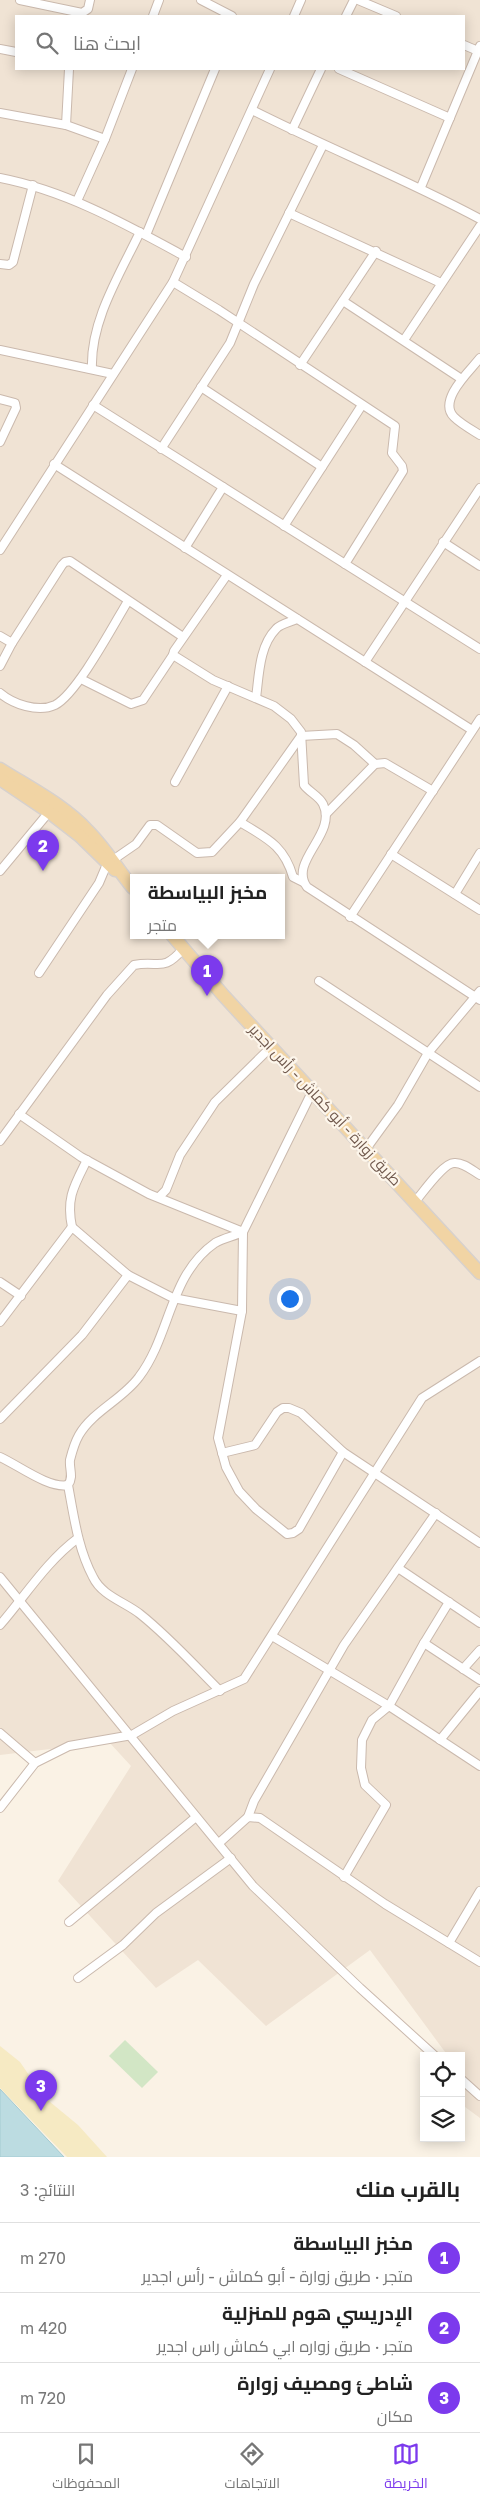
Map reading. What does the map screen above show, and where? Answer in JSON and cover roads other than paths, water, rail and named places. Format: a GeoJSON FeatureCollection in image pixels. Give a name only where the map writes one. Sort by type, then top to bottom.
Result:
{"type":"FeatureCollection","features":[{"type":"Feature","properties":{"kind":"main road"},"geometry":{"type":"LineString","coordinates":[[0,769],[49,800],[110,861],[130,884]]}},
{"type":"Feature","properties":{"kind":"main road"},"geometry":{"type":"LineString","coordinates":[[0,779],[83,833]]}},
{"type":"Feature","properties":{"kind":"main road","name":"طريق زوارة - أبو كماش - رأس اجدير"},"geometry":{"type":"LineString","coordinates":[[175,939],[271,1048],[480,1273]]}},
{"type":"Feature","properties":{"kind":"street"},"geometry":{"type":"LineString","coordinates":[[20,0],[51,12],[82,13],[88,9],[90,0]]}},
{"type":"Feature","properties":{"kind":"street"},"geometry":{"type":"LineString","coordinates":[[153,15],[159,0]]}},
{"type":"Feature","properties":{"kind":"street"},"geometry":{"type":"LineString","coordinates":[[201,0],[230,15]]}},
{"type":"Feature","properties":{"kind":"street"},"geometry":{"type":"LineString","coordinates":[[294,15],[301,0]]}},
{"type":"Feature","properties":{"kind":"street"},"geometry":{"type":"LineString","coordinates":[[346,15],[354,0]]}},
{"type":"Feature","properties":{"kind":"street"},"geometry":{"type":"LineString","coordinates":[[358,0],[394,15]]}},
{"type":"Feature","properties":{"kind":"street"},"geometry":{"type":"LineString","coordinates":[[421,187],[479,48],[465,45]]}},
{"type":"Feature","properties":{"kind":"street"},"geometry":{"type":"LineString","coordinates":[[0,49],[15,52]]}},
{"type":"Feature","properties":{"kind":"street"},"geometry":{"type":"LineString","coordinates":[[66,125],[69,70]]}},
{"type":"Feature","properties":{"kind":"street"},"geometry":{"type":"LineString","coordinates":[[77,201],[105,140],[132,70]]}},
{"type":"Feature","properties":{"kind":"street"},"geometry":{"type":"LineString","coordinates":[[92,369],[91,354],[96,329],[143,233],[215,70]]}},
{"type":"Feature","properties":{"kind":"street"},"geometry":{"type":"LineString","coordinates":[[1,547],[173,282],[270,70]]}},
{"type":"Feature","properties":{"kind":"street"},"geometry":{"type":"LineString","coordinates":[[292,130],[322,70]]}},
{"type":"Feature","properties":{"kind":"street"},"geometry":{"type":"LineString","coordinates":[[341,70],[450,118]]}},
{"type":"Feature","properties":{"kind":"street"},"geometry":{"type":"LineString","coordinates":[[252,110],[323,145],[421,187],[480,218]]}},
{"type":"Feature","properties":{"kind":"street"},"geometry":{"type":"LineString","coordinates":[[0,113],[66,125],[105,140]]}},
{"type":"Feature","properties":{"kind":"street"},"geometry":{"type":"LineString","coordinates":[[162,449],[230,342],[237,323],[323,145]]}},
{"type":"Feature","properties":{"kind":"street"},"geometry":{"type":"LineString","coordinates":[[0,178],[33,185],[77,201],[143,233],[186,257]]}},
{"type":"Feature","properties":{"kind":"street"},"geometry":{"type":"LineString","coordinates":[[0,264],[9,265],[13,262],[33,185]]}},
{"type":"Feature","properties":{"kind":"street"},"geometry":{"type":"LineString","coordinates":[[289,213],[376,251],[442,283]]}},
{"type":"Feature","properties":{"kind":"street"},"geometry":{"type":"LineString","coordinates":[[404,340],[480,226]]}},
{"type":"Feature","properties":{"kind":"street"},"geometry":{"type":"LineString","coordinates":[[300,365],[376,251]]}},
{"type":"Feature","properties":{"kind":"street"},"geometry":{"type":"LineString","coordinates":[[173,282],[395,426],[392,453],[402,466],[402,471],[345,564]]}},
{"type":"Feature","properties":{"kind":"street"},"geometry":{"type":"LineString","coordinates":[[343,301],[460,378]]}},
{"type":"Feature","properties":{"kind":"street"},"geometry":{"type":"LineString","coordinates":[[0,350],[113,374]]}},
{"type":"Feature","properties":{"kind":"street"},"geometry":{"type":"LineString","coordinates":[[480,358],[460,378],[450,404],[450,411],[454,418],[480,435]]}},
{"type":"Feature","properties":{"kind":"street"},"geometry":{"type":"LineString","coordinates":[[201,387],[322,467]]}},
{"type":"Feature","properties":{"kind":"street"},"geometry":{"type":"LineString","coordinates":[[0,399],[15,403],[16,408],[0,442]]}},
{"type":"Feature","properties":{"kind":"street"},"geometry":{"type":"LineString","coordinates":[[93,405],[480,649]]}},
{"type":"Feature","properties":{"kind":"street"},"geometry":{"type":"LineString","coordinates":[[284,526],[362,405]]}},
{"type":"Feature","properties":{"kind":"street"},"geometry":{"type":"LineString","coordinates":[[54,464],[472,730]]}},
{"type":"Feature","properties":{"kind":"street"},"geometry":{"type":"LineString","coordinates":[[186,548],[223,487]]}},
{"type":"Feature","properties":{"kind":"street"},"geometry":{"type":"LineString","coordinates":[[365,662],[480,488]]}},
{"type":"Feature","properties":{"kind":"street"},"geometry":{"type":"LineString","coordinates":[[443,542],[480,566]]}},
{"type":"Feature","properties":{"kind":"street"},"geometry":{"type":"LineString","coordinates":[[0,666],[12,643],[65,562],[74,563],[183,637]]}},
{"type":"Feature","properties":{"kind":"street"},"geometry":{"type":"LineString","coordinates":[[81,679],[131,704],[143,700],[183,637],[227,575]]}},
{"type":"Feature","properties":{"kind":"street"},"geometry":{"type":"LineString","coordinates":[[0,693],[27,706],[41,708],[56,705],[81,679],[128,601]]}},
{"type":"Feature","properties":{"kind":"street"},"geometry":{"type":"LineString","coordinates":[[256,698],[262,660],[268,641],[276,628],[297,619]]}},
{"type":"Feature","properties":{"kind":"street"},"geometry":{"type":"LineString","coordinates":[[0,636],[12,643]]}},
{"type":"Feature","properties":{"kind":"street"},"geometry":{"type":"LineString","coordinates":[[173,655],[176,659],[228,686],[274,706],[290,719],[301,732],[304,785],[323,804],[326,814],[323,832],[302,872],[303,882]]}},
{"type":"Feature","properties":{"kind":"street"},"geometry":{"type":"LineString","coordinates":[[175,782],[228,686]]}},
{"type":"Feature","properties":{"kind":"street"},"geometry":{"type":"LineString","coordinates":[[350,916],[480,719]]}},
{"type":"Feature","properties":{"kind":"street"},"geometry":{"type":"LineString","coordinates":[[301,736],[337,734],[354,745],[375,764]]}},
{"type":"Feature","properties":{"kind":"street"},"geometry":{"type":"LineString","coordinates":[[39,973],[99,883],[110,861],[136,844],[150,825],[162,827],[197,853],[212,852],[240,822],[301,736]]}},
{"type":"Feature","properties":{"kind":"street"},"geometry":{"type":"LineString","coordinates":[[326,814],[375,764],[384,763],[432,791]]}},
{"type":"Feature","properties":{"kind":"street"},"geometry":{"type":"LineString","coordinates":[[0,871],[49,812]]}},
{"type":"Feature","properties":{"kind":"street"},"geometry":{"type":"LineString","coordinates":[[240,822],[276,844],[289,863],[293,877],[303,882],[307,887],[350,916],[479,996],[428,1053],[398,1105],[366,1149]]}},
{"type":"Feature","properties":{"kind":"street"},"geometry":{"type":"LineString","coordinates":[[455,894],[480,853]]}},
{"type":"Feature","properties":{"kind":"street"},"geometry":{"type":"LineString","coordinates":[[391,854],[480,910]]}},
{"type":"Feature","properties":{"kind":"street"},"geometry":{"type":"LineString","coordinates":[[0,1141],[107,995],[134,965],[162,966],[174,959],[183,949]]}},
{"type":"Feature","properties":{"kind":"street"},"geometry":{"type":"LineString","coordinates":[[319,982],[480,1087]]}},
{"type":"Feature","properties":{"kind":"street"},"geometry":{"type":"LineString","coordinates":[[159,1197],[166,1190],[180,1155],[215,1102],[271,1048]]}},
{"type":"Feature","properties":{"kind":"street"},"geometry":{"type":"LineString","coordinates":[[312,1092],[243,1232],[242,1311],[218,1438],[226,1467],[239,1491],[256,1509],[287,1534],[294,1533],[299,1529],[343,1452]]}},
{"type":"Feature","properties":{"kind":"street"},"geometry":{"type":"LineString","coordinates":[[19,1114],[87,1160],[149,1194],[243,1232]]}},
{"type":"Feature","properties":{"kind":"street"},"geometry":{"type":"LineString","coordinates":[[87,1160],[70,1192],[72,1227],[128,1275],[173,1298],[242,1311]]}},
{"type":"Feature","properties":{"kind":"street"},"geometry":{"type":"LineString","coordinates":[[414,1203],[439,1173],[450,1164],[461,1164],[480,1175]]}},
{"type":"Feature","properties":{"kind":"street"},"geometry":{"type":"LineString","coordinates":[[0,1322],[72,1227]]}},
{"type":"Feature","properties":{"kind":"street"},"geometry":{"type":"LineString","coordinates":[[220,1691],[168,1638],[139,1613],[111,1597],[93,1579],[78,1538],[68,1486],[72,1477],[70,1461],[79,1434],[93,1418],[116,1401],[139,1377],[159,1344],[173,1298],[197,1260],[216,1242],[243,1232]]}},
{"type":"Feature","properties":{"kind":"street"},"geometry":{"type":"LineString","coordinates":[[0,1419],[82,1335],[128,1275]]}},
{"type":"Feature","properties":{"kind":"street"},"geometry":{"type":"LineString","coordinates":[[0,1282],[21,1296]]}},
{"type":"Feature","properties":{"kind":"street"},"geometry":{"type":"LineString","coordinates":[[0,1808],[35,1763],[69,1746],[132,1735],[173,1711],[244,1679],[422,1398],[480,1361]]}},
{"type":"Feature","properties":{"kind":"street"},"geometry":{"type":"LineString","coordinates":[[222,1453],[255,1445],[277,1412],[283,1408],[301,1413],[343,1452],[480,1543]]}},
{"type":"Feature","properties":{"kind":"street"},"geometry":{"type":"LineString","coordinates":[[0,1457],[47,1482],[63,1487],[68,1486]]}},
{"type":"Feature","properties":{"kind":"street"},"geometry":{"type":"LineString","coordinates":[[219,1843],[248,1818],[254,1801],[344,1645],[436,1513]]}},
{"type":"Feature","properties":{"kind":"street"},"geometry":{"type":"LineString","coordinates":[[0,1625],[39,1575],[62,1550],[78,1538]]}},
{"type":"Feature","properties":{"kind":"street"},"geometry":{"type":"LineString","coordinates":[[398,1568],[480,1623]]}},
{"type":"Feature","properties":{"kind":"street"},"geometry":{"type":"LineString","coordinates":[[0,1577],[132,1735],[196,1817],[260,1892],[360,1988],[431,2052]]}},
{"type":"Feature","properties":{"kind":"street"},"geometry":{"type":"LineString","coordinates":[[344,1877],[386,1805],[365,1785],[361,1768],[362,1740],[372,1720],[389,1706],[449,1602]]}},
{"type":"Feature","properties":{"kind":"street"},"geometry":{"type":"LineString","coordinates":[[272,1636],[389,1706],[480,1766]]}},
{"type":"Feature","properties":{"kind":"street"},"geometry":{"type":"LineString","coordinates":[[424,1643],[480,1680]]}},
{"type":"Feature","properties":{"kind":"street"},"geometry":{"type":"LineString","coordinates":[[463,1669],[480,1650]]}},
{"type":"Feature","properties":{"kind":"street"},"geometry":{"type":"LineString","coordinates":[[440,1740],[480,1691]]}},
{"type":"Feature","properties":{"kind":"street"},"geometry":{"type":"LineString","coordinates":[[0,1733],[35,1763]]}},
{"type":"Feature","properties":{"kind":"street"},"geometry":{"type":"LineString","coordinates":[[69,1922],[196,1817]]}},
{"type":"Feature","properties":{"kind":"street"},"geometry":{"type":"LineString","coordinates":[[248,1818],[260,1818],[276,1831],[299,1843],[344,1877],[480,1962]]}},
{"type":"Feature","properties":{"kind":"street"},"geometry":{"type":"LineString","coordinates":[[78,1978],[123,1945],[156,1913],[231,1858]]}},
{"type":"Feature","properties":{"kind":"street"},"geometry":{"type":"LineString","coordinates":[[449,1943],[480,1891]]}},
{"type":"Feature","properties":{"kind":"street"},"geometry":{"type":"LineString","coordinates":[[465,2083],[480,2096]]}},
{"type":"Feature","properties":{"kind":"water"},"geometry":{"type":"Polygon","coordinates":[[[0,2089],[64,2157],[0,2157],[0,2089]]]}},
{"type":"Feature","properties":{"kind":"place","name":"الإدريسي هوم للمنزلية"},"geometry":{"type":"Point","coordinates":[43,871]}},
{"type":"Feature","properties":{"kind":"place","name":"مخبز البياسطة"},"geometry":{"type":"Point","coordinates":[207,996]}},
{"type":"Feature","properties":{"kind":"place","name":"شاطئ ومصيف زوارة"},"geometry":{"type":"Point","coordinates":[41,2111]}}]}
